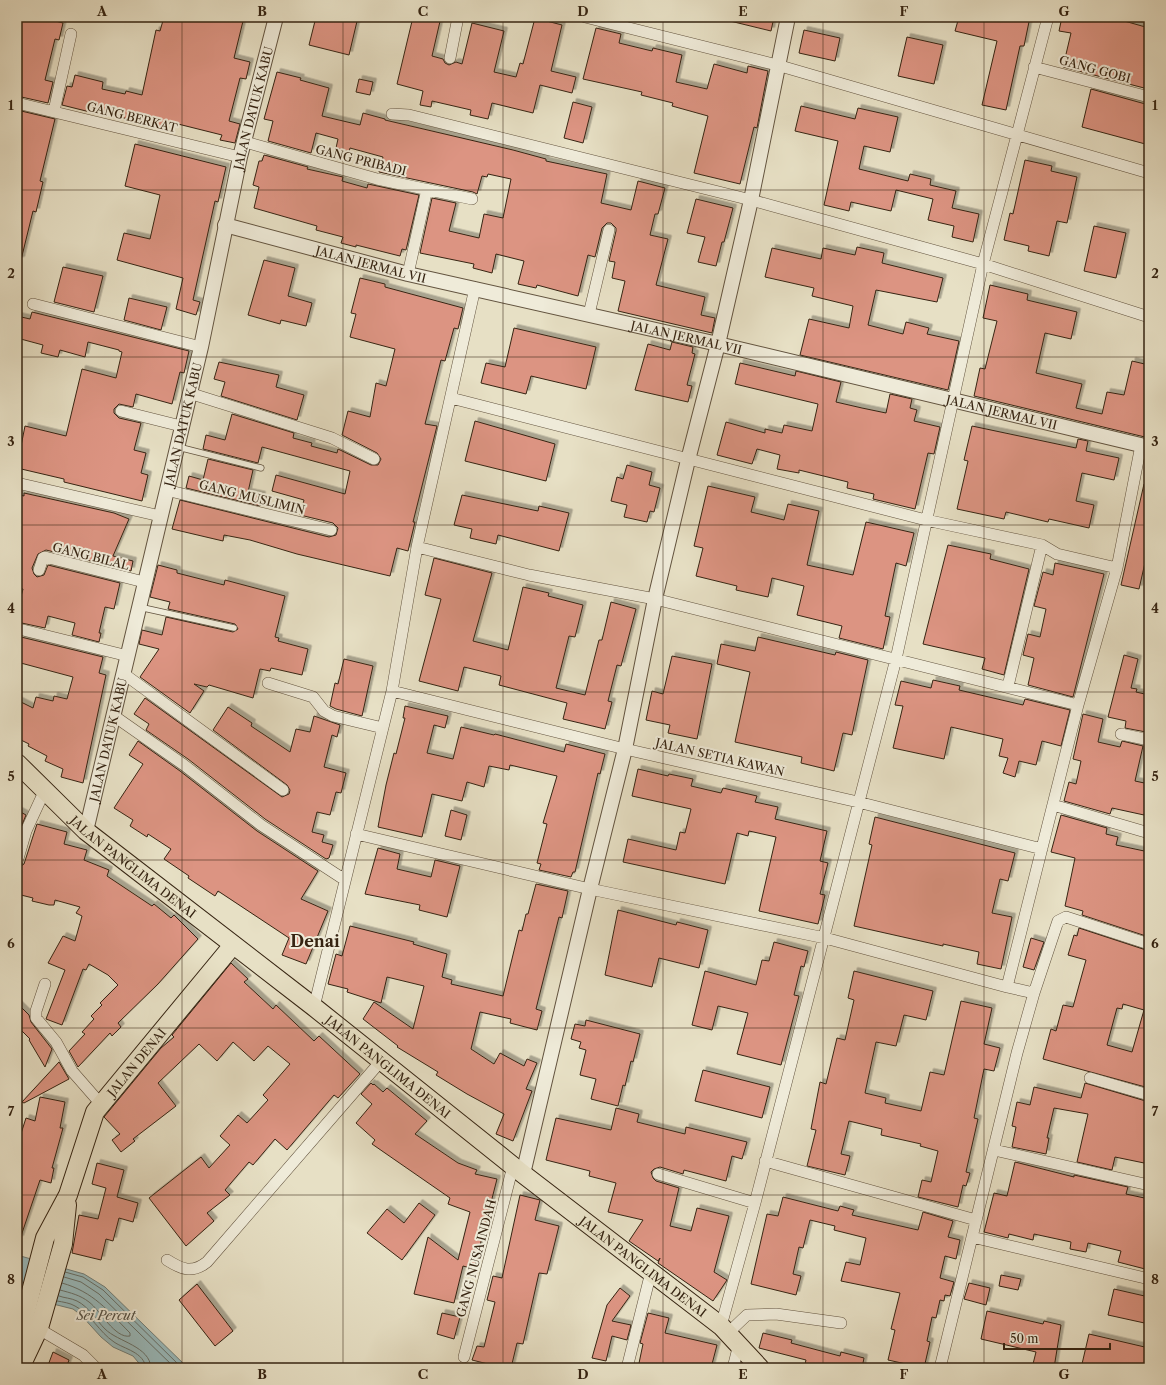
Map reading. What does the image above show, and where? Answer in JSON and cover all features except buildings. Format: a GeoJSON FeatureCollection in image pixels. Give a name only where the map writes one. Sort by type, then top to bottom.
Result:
{"type":"FeatureCollection","features":[{"type":"Feature","properties":{"kind":"main road","name":"JALAN PANGLIMA DENAI"},"geometry":{"type":"LineString","coordinates":[[17,763],[44,792],[86,832],[314,1007],[518,1170],[729,1334],[760,1368]]}},
{"type":"Feature","properties":{"kind":"main road","name":"JALAN DENAI"},"geometry":{"type":"LineString","coordinates":[[20,1368],[46,1238],[68,1194],[90,1120],[100,1103],[233,945]]}},
{"type":"Feature","properties":{"kind":"main road","name":"JALAN DENAI"},"geometry":{"type":"LineString","coordinates":[[17,1358],[30,1319],[63,1244],[68,1194]]}},
{"type":"Feature","properties":{"kind":"street","name":"JALAN DATUK KABU"},"geometry":{"type":"LineString","coordinates":[[86,832],[124,674],[144,582],[201,347],[240,157],[276,17]]}},
{"type":"Feature","properties":{"kind":"street"},"geometry":{"type":"LineString","coordinates":[[450,58],[458,17]]}},
{"type":"Feature","properties":{"kind":"street"},"geometry":{"type":"LineString","coordinates":[[585,17],[777,65],[1149,173]]}},
{"type":"Feature","properties":{"kind":"street"},"geometry":{"type":"LineString","coordinates":[[518,1170],[625,749],[655,599],[688,460],[718,344],[788,17]]}},
{"type":"Feature","properties":{"kind":"street"},"geometry":{"type":"LineString","coordinates":[[733,1368],[729,1334],[755,1203],[825,938],[858,802],[896,659],[926,520],[954,402],[982,264],[1018,134],[1048,17]]}},
{"type":"Feature","properties":{"kind":"street"},"geometry":{"type":"LineString","coordinates":[[54,111],[71,34]]}},
{"type":"Feature","properties":{"kind":"street","name":"GANG GOBI"},"geometry":{"type":"LineString","coordinates":[[1034,67],[1149,97]]}},
{"type":"Feature","properties":{"kind":"street","name":"GANG BERKAT"},"geometry":{"type":"LineString","coordinates":[[17,103],[240,157]]}},
{"type":"Feature","properties":{"kind":"street"},"geometry":{"type":"LineString","coordinates":[[392,114],[409,115],[750,200],[982,264],[1149,317]]}},
{"type":"Feature","properties":{"kind":"street","name":"GANG PRIBADI"},"geometry":{"type":"LineString","coordinates":[[245,142],[378,179],[472,198]]}},
{"type":"Feature","properties":{"kind":"street"},"geometry":{"type":"LineString","coordinates":[[408,274],[427,190]]}},
{"type":"Feature","properties":{"kind":"street","name":"JALAN JERMAL VII"},"geometry":{"type":"LineString","coordinates":[[225,225],[408,274],[718,344],[954,402],[1145,446]]}},
{"type":"Feature","properties":{"kind":"street"},"geometry":{"type":"LineString","coordinates":[[589,314],[609,230]]}},
{"type":"Feature","properties":{"kind":"street"},"geometry":{"type":"LineString","coordinates":[[314,1007],[392,691],[417,547],[475,288]]}},
{"type":"Feature","properties":{"kind":"street"},"geometry":{"type":"LineString","coordinates":[[33,304],[201,347]]}},
{"type":"Feature","properties":{"kind":"street"},"geometry":{"type":"LineString","coordinates":[[189,393],[332,438],[374,459]]}},
{"type":"Feature","properties":{"kind":"street"},"geometry":{"type":"LineString","coordinates":[[451,398],[926,520],[1042,545],[1057,554],[1116,568]]}},
{"type":"Feature","properties":{"kind":"street"},"geometry":{"type":"LineString","coordinates":[[121,411],[181,426]]}},
{"type":"Feature","properties":{"kind":"street"},"geometry":{"type":"LineString","coordinates":[[1007,987],[1078,705],[1116,568],[1145,446]]}},
{"type":"Feature","properties":{"kind":"street"},"geometry":{"type":"LineString","coordinates":[[17,483],[160,516]]}},
{"type":"Feature","properties":{"kind":"street","name":"GANG MUSLIMIN"},"geometry":{"type":"LineString","coordinates":[[166,490],[331,530]]}},
{"type":"Feature","properties":{"kind":"street"},"geometry":{"type":"LineString","coordinates":[[1008,686],[1042,545]]}},
{"type":"Feature","properties":{"kind":"street"},"geometry":{"type":"LineString","coordinates":[[417,547],[529,575],[655,599],[1008,686],[1078,705]]}},
{"type":"Feature","properties":{"kind":"street","name":"GANG BILAL"},"geometry":{"type":"LineString","coordinates":[[39,570],[42,558],[45,558],[144,582]]}},
{"type":"Feature","properties":{"kind":"street"},"geometry":{"type":"LineString","coordinates":[[19,629],[128,656]]}},
{"type":"Feature","properties":{"kind":"street"},"geometry":{"type":"LineString","coordinates":[[124,674],[283,790]]}},
{"type":"Feature","properties":{"kind":"street"},"geometry":{"type":"LineString","coordinates":[[268,683],[309,695],[316,700],[324,711],[332,716],[383,728]]}},
{"type":"Feature","properties":{"kind":"street","name":"JALAN SETIA KAWAN"},"geometry":{"type":"LineString","coordinates":[[392,691],[625,749],[858,802],[1042,849]]}},
{"type":"Feature","properties":{"kind":"street"},"geometry":{"type":"LineString","coordinates":[[114,716],[184,765],[261,825],[345,880]]}},
{"type":"Feature","properties":{"kind":"street"},"geometry":{"type":"LineString","coordinates":[[1121,734],[1149,740]]}},
{"type":"Feature","properties":{"kind":"street"},"geometry":{"type":"LineString","coordinates":[[17,862],[26,831],[44,792]]}},
{"type":"Feature","properties":{"kind":"street"},"geometry":{"type":"LineString","coordinates":[[1053,805],[1149,833]]}},
{"type":"Feature","properties":{"kind":"street"},"geometry":{"type":"LineString","coordinates":[[356,834],[590,889],[825,938],[1034,993]]}},
{"type":"Feature","properties":{"kind":"street"},"geometry":{"type":"LineString","coordinates":[[940,1368],[1034,993],[1058,921],[1066,917],[1149,944]]}},
{"type":"Feature","properties":{"kind":"street"},"geometry":{"type":"LineString","coordinates":[[45,984],[36,1011],[36,1018],[56,1042],[72,1071],[100,1103]]}},
{"type":"Feature","properties":{"kind":"street"},"geometry":{"type":"LineString","coordinates":[[167,1260],[180,1268],[191,1270],[207,1262],[381,1061]]}},
{"type":"Feature","properties":{"kind":"street"},"geometry":{"type":"LineString","coordinates":[[1090,1078],[1149,1095]]}},
{"type":"Feature","properties":{"kind":"street"},"geometry":{"type":"LineString","coordinates":[[994,1150],[1149,1185]]}},
{"type":"Feature","properties":{"kind":"street"},"geometry":{"type":"LineString","coordinates":[[766,1161],[976,1220]]}},
{"type":"Feature","properties":{"kind":"street","name":"GANG NUSA INDAH"},"geometry":{"type":"LineString","coordinates":[[464,1357],[518,1170]]}},
{"type":"Feature","properties":{"kind":"street"},"geometry":{"type":"LineString","coordinates":[[658,1174],[755,1203]]}},
{"type":"Feature","properties":{"kind":"street"},"geometry":{"type":"LineString","coordinates":[[972,1237],[1149,1279]]}},
{"type":"Feature","properties":{"kind":"street"},"geometry":{"type":"LineString","coordinates":[[627,1368],[651,1272]]}},
{"type":"Feature","properties":{"kind":"street"},"geometry":{"type":"LineString","coordinates":[[729,1334],[747,1315],[776,1314],[841,1323]]}},
{"type":"Feature","properties":{"kind":"street"},"geometry":{"type":"LineString","coordinates":[[30,1319],[83,1355],[96,1368]]}},
{"type":"Feature","properties":{"kind":"lane"},"geometry":{"type":"LineString","coordinates":[[177,446],[261,468]]}},
{"type":"Feature","properties":{"kind":"lane"},"geometry":{"type":"LineString","coordinates":[[139,607],[234,628]]}},
{"type":"Feature","properties":{"kind":"water","name":"Sei Percut"},"geometry":{"type":"Polygon","coordinates":[[[17,1255],[84,1274],[105,1287],[188,1368],[143,1368],[133,1356],[113,1347],[101,1337],[81,1315],[73,1309],[17,1295],[17,1255]]]}},
{"type":"Feature","properties":{"kind":"district","name":"Denai"},"geometry":{"type":"Point","coordinates":[315,941]}}]}
